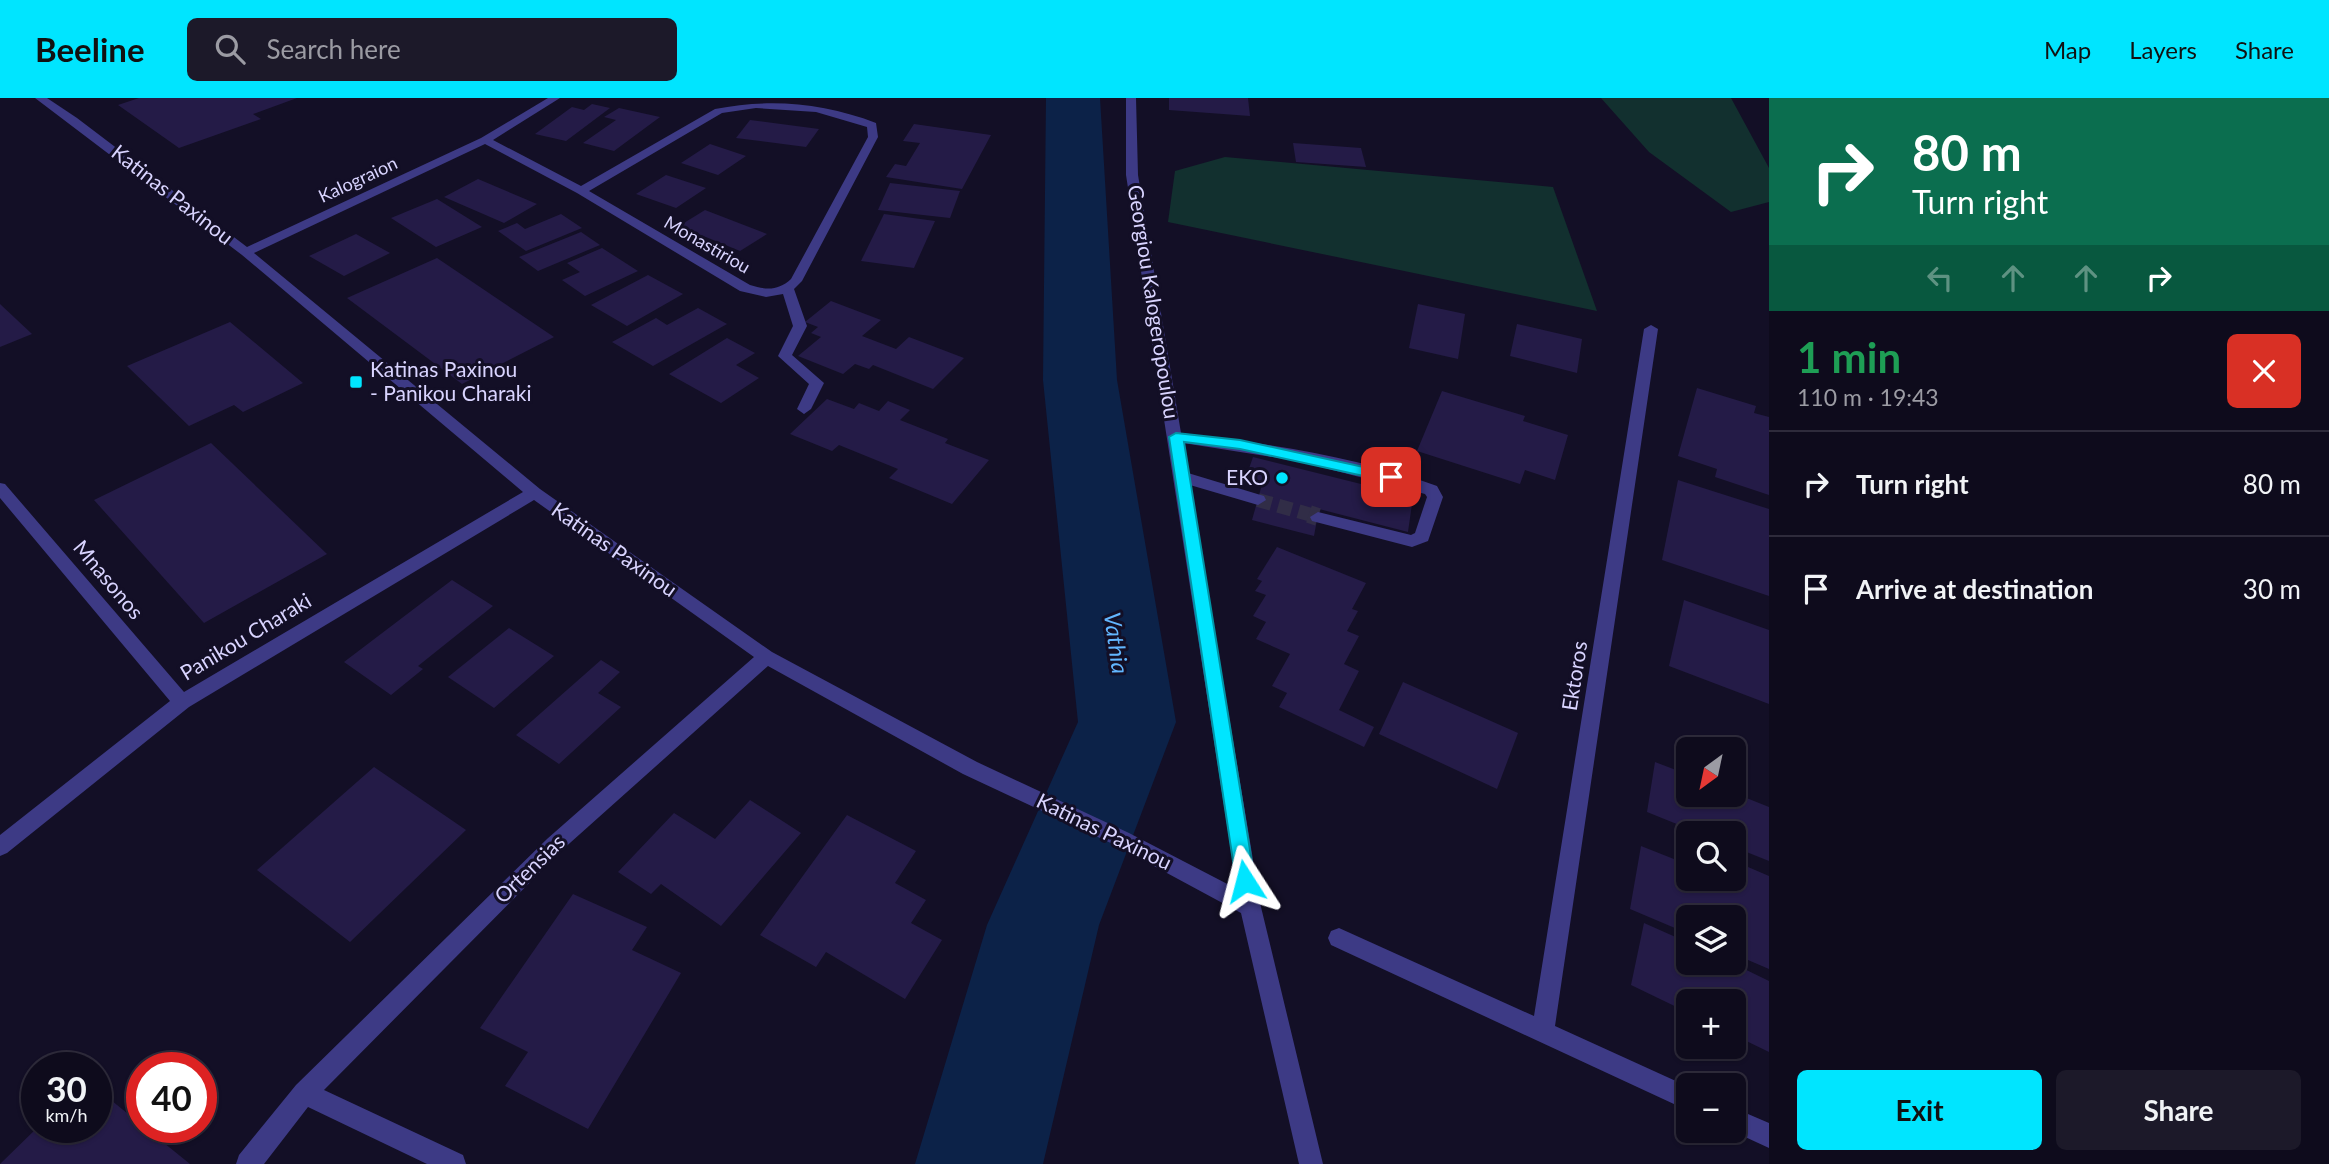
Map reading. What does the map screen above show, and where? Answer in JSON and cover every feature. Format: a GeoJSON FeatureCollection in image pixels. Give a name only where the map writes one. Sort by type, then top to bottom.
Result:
{"type":"FeatureCollection","features":[{"type":"Feature","properties":{"kind":"street","name":"Katinas Paxinou"},"geometry":{"type":"LineString","coordinates":[[40,98],[73,120],[246,252],[534,493],[766,657],[970,768],[1122,839],[1250,907]]}},
{"type":"Feature","properties":{"kind":"street","name":"Kalograion"},"geometry":{"type":"LineString","coordinates":[[246,252],[485,141],[555,98]]}},
{"type":"Feature","properties":{"kind":"street","name":"Georgiou Kalogeropoulou"},"geometry":{"type":"LineString","coordinates":[[1131,98],[1132,176],[1250,907],[1311,1164]]}},
{"type":"Feature","properties":{"kind":"street"},"geometry":{"type":"LineString","coordinates":[[581,191],[719,111],[742,104],[763,102],[848,115],[872,125],[873,136],[796,281],[789,289],[800,326],[785,356],[817,383],[804,410]]}},
{"type":"Feature","properties":{"kind":"street","name":"Monastiriou"},"geometry":{"type":"LineString","coordinates":[[485,141],[581,191],[745,288],[762,293],[778,293],[789,289]]}},
{"type":"Feature","properties":{"kind":"street","name":"Ektoros"},"geometry":{"type":"LineString","coordinates":[[1543,1031],[1651,329]]}},
{"type":"Feature","properties":{"kind":"street"},"geometry":{"type":"LineString","coordinates":[[1176,437],[1240,444],[1315,459],[1418,485],[1431,490],[1436,497],[1422,537],[1412,541],[1386,537],[1318,517]]}},
{"type":"Feature","properties":{"kind":"street"},"geometry":{"type":"LineString","coordinates":[[1182,477],[1258,500]]}},
{"type":"Feature","properties":{"kind":"street","name":"Mnasonos"},"geometry":{"type":"LineString","coordinates":[[0,488],[182,702]]}},
{"type":"Feature","properties":{"kind":"street","name":"Panikou Charaki"},"geometry":{"type":"LineString","coordinates":[[0,847],[182,702],[534,493]]}},
{"type":"Feature","properties":{"kind":"street","name":"Ortensias"},"geometry":{"type":"LineString","coordinates":[[248,1164],[304,1093],[554,845],[766,657]]}},
{"type":"Feature","properties":{"kind":"street"},"geometry":{"type":"LineString","coordinates":[[1339,938],[1676,1093]]}},
{"type":"Feature","properties":{"kind":"street"},"geometry":{"type":"LineString","coordinates":[[304,1093],[454,1164]]}},
{"type":"Feature","properties":{"kind":"street"},"geometry":{"type":"LineString","coordinates":[[1746,1125],[1769,1136]]}},
{"type":"Feature","properties":{"kind":"green space"},"geometry":{"type":"Polygon","coordinates":[[[1601,98],[1731,98],[1769,168],[1769,202],[1731,212],[1649,152],[1601,98]]]}},
{"type":"Feature","properties":{"kind":"green space"},"geometry":{"type":"Polygon","coordinates":[[[1225,157],[1553,187],[1597,311],[1168,222],[1175,171],[1225,157]]]}},
{"type":"Feature","properties":{"kind":"building"},"geometry":{"type":"Polygon","coordinates":[[[139,98],[297,98],[253,114],[261,119],[179,148],[118,105],[139,98]]]}},
{"type":"Feature","properties":{"kind":"building"},"geometry":{"type":"Polygon","coordinates":[[[1169,98],[1248,98],[1250,116],[1169,110],[1169,98]]]}},
{"type":"Feature","properties":{"kind":"building"},"geometry":{"type":"Polygon","coordinates":[[[592,104],[610,108],[566,141],[535,134],[572,107],[584,110],[592,104]]]}},
{"type":"Feature","properties":{"kind":"building"},"geometry":{"type":"Polygon","coordinates":[[[619,108],[660,117],[614,151],[583,143],[616,120],[604,117],[619,108]]]}},
{"type":"Feature","properties":{"kind":"building"},"geometry":{"type":"Polygon","coordinates":[[[750,120],[819,129],[806,147],[736,138],[750,120]]]}},
{"type":"Feature","properties":{"kind":"building"},"geometry":{"type":"Polygon","coordinates":[[[914,124],[991,135],[962,189],[886,177],[895,164],[906,166],[920,143],[903,141],[914,124]]]}},
{"type":"Feature","properties":{"kind":"building"},"geometry":{"type":"Polygon","coordinates":[[[1293,143],[1361,148],[1366,167],[1296,162],[1293,143]]]}},
{"type":"Feature","properties":{"kind":"building"},"geometry":{"type":"Polygon","coordinates":[[[710,144],[746,156],[718,175],[681,163],[710,144]]]}},
{"type":"Feature","properties":{"kind":"building"},"geometry":{"type":"Polygon","coordinates":[[[666,175],[706,188],[676,208],[636,194],[666,175]]]}},
{"type":"Feature","properties":{"kind":"building"},"geometry":{"type":"Polygon","coordinates":[[[478,179],[537,204],[504,223],[444,197],[478,179]]]}},
{"type":"Feature","properties":{"kind":"building"},"geometry":{"type":"Polygon","coordinates":[[[890,183],[960,191],[950,218],[878,210],[890,183]]]}},
{"type":"Feature","properties":{"kind":"building"},"geometry":{"type":"Polygon","coordinates":[[[437,199],[482,227],[436,247],[391,218],[437,199]]]}},
{"type":"Feature","properties":{"kind":"building"},"geometry":{"type":"Polygon","coordinates":[[[705,210],[767,234],[740,251],[679,226],[705,210]]]}},
{"type":"Feature","properties":{"kind":"building"},"geometry":{"type":"Polygon","coordinates":[[[561,214],[582,228],[526,251],[498,231],[517,223],[525,229],[561,214]]]}},
{"type":"Feature","properties":{"kind":"building"},"geometry":{"type":"Polygon","coordinates":[[[884,214],[935,221],[914,268],[861,261],[884,214]]]}},
{"type":"Feature","properties":{"kind":"building"},"geometry":{"type":"Polygon","coordinates":[[[581,232],[600,245],[538,271],[519,257],[581,232]]]}},
{"type":"Feature","properties":{"kind":"building"},"geometry":{"type":"Polygon","coordinates":[[[356,234],[390,253],[344,276],[309,256],[356,234]]]}},
{"type":"Feature","properties":{"kind":"building"},"geometry":{"type":"Polygon","coordinates":[[[602,248],[638,271],[585,296],[562,280],[580,272],[567,263],[602,248]]]}},
{"type":"Feature","properties":{"kind":"building"},"geometry":{"type":"Polygon","coordinates":[[[437,258],[554,337],[462,384],[347,298],[437,258]]]}},
{"type":"Feature","properties":{"kind":"building"},"geometry":{"type":"Polygon","coordinates":[[[648,275],[683,294],[627,326],[591,305],[648,275]]]}},
{"type":"Feature","properties":{"kind":"building"},"geometry":{"type":"Polygon","coordinates":[[[831,301],[881,320],[862,336],[896,349],[909,337],[964,358],[933,389],[873,365],[869,369],[855,364],[843,374],[798,356],[821,337],[811,333],[818,327],[805,322],[831,301]]]}},
{"type":"Feature","properties":{"kind":"building"},"geometry":{"type":"Polygon","coordinates":[[[0,304],[32,334],[0,347],[0,304]]]}},
{"type":"Feature","properties":{"kind":"building"},"geometry":{"type":"Polygon","coordinates":[[[1418,304],[1465,314],[1458,359],[1409,348],[1418,304]]]}},
{"type":"Feature","properties":{"kind":"building"},"geometry":{"type":"Polygon","coordinates":[[[698,308],[727,324],[653,366],[612,342],[656,318],[667,325],[698,308]]]}},
{"type":"Feature","properties":{"kind":"building"},"geometry":{"type":"Polygon","coordinates":[[[230,322],[303,383],[243,412],[234,405],[189,426],[127,366],[230,322]]]}},
{"type":"Feature","properties":{"kind":"building"},"geometry":{"type":"Polygon","coordinates":[[[1517,324],[1582,339],[1577,373],[1510,356],[1517,324]]]}},
{"type":"Feature","properties":{"kind":"building"},"geometry":{"type":"Polygon","coordinates":[[[727,338],[755,353],[736,365],[759,378],[721,403],[669,374],[727,338]]]}},
{"type":"Feature","properties":{"kind":"building"},"geometry":{"type":"Polygon","coordinates":[[[1697,388],[1756,406],[1754,413],[1769,417],[1769,495],[1715,477],[1717,469],[1678,456],[1697,388]]]}},
{"type":"Feature","properties":{"kind":"building"},"geometry":{"type":"Polygon","coordinates":[[[1442,391],[1525,416],[1523,421],[1568,435],[1555,480],[1525,470],[1520,484],[1417,451],[1442,391]]]}},
{"type":"Feature","properties":{"kind":"building"},"geometry":{"type":"Polygon","coordinates":[[[827,399],[854,409],[859,403],[879,411],[888,401],[910,410],[900,420],[948,439],[945,443],[989,460],[952,504],[889,478],[898,469],[839,445],[832,451],[790,434],[827,399]]]}},
{"type":"Feature","properties":{"kind":"building"},"geometry":{"type":"Polygon","coordinates":[[[211,443],[327,554],[204,623],[94,500],[211,443]]]}},
{"type":"Feature","properties":{"kind":"building"},"geometry":{"type":"Polygon","coordinates":[[[1253,457],[1413,497],[1408,532],[1319,509],[1314,536],[1252,520],[1261,488],[1244,483],[1253,457]]]}},
{"type":"Feature","properties":{"kind":"building"},"geometry":{"type":"Polygon","coordinates":[[[1678,480],[1769,509],[1769,596],[1662,560],[1678,480]]]}},
{"type":"Feature","properties":{"kind":"building"},"geometry":{"type":"Polygon","coordinates":[[[1277,547],[1366,583],[1352,609],[1358,611],[1347,631],[1359,636],[1344,664],[1359,671],[1339,710],[1374,727],[1364,747],[1279,707],[1287,693],[1272,686],[1290,654],[1256,639],[1266,622],[1253,616],[1266,595],[1255,591],[1262,581],[1257,579],[1277,547]]]}},
{"type":"Feature","properties":{"kind":"building"},"geometry":{"type":"Polygon","coordinates":[[[452,580],[493,606],[418,666],[423,669],[391,695],[344,662],[452,580]]]}},
{"type":"Feature","properties":{"kind":"building"},"geometry":{"type":"Polygon","coordinates":[[[1684,600],[1769,630],[1769,704],[1669,666],[1684,600]]]}},
{"type":"Feature","properties":{"kind":"building"},"geometry":{"type":"Polygon","coordinates":[[[509,628],[554,656],[494,708],[448,677],[509,628]]]}},
{"type":"Feature","properties":{"kind":"building"},"geometry":{"type":"Polygon","coordinates":[[[601,660],[620,672],[598,693],[621,707],[559,764],[516,735],[601,660]]]}},
{"type":"Feature","properties":{"kind":"building"},"geometry":{"type":"Polygon","coordinates":[[[1403,682],[1518,733],[1497,789],[1379,734],[1403,682]]]}},
{"type":"Feature","properties":{"kind":"building"},"geometry":{"type":"Polygon","coordinates":[[[1655,762],[1676,770],[1676,807],[1746,807],[1746,798],[1769,807],[1769,861],[1746,852],[1746,821],[1676,821],[1676,824],[1647,812],[1655,762]]]}},
{"type":"Feature","properties":{"kind":"building"},"geometry":{"type":"Polygon","coordinates":[[[374,767],[466,830],[350,942],[257,870],[374,767]]]}},
{"type":"Feature","properties":{"kind":"building"},"geometry":{"type":"Polygon","coordinates":[[[750,800],[801,833],[721,926],[661,884],[651,894],[618,872],[674,813],[715,839],[750,800]]]}},
{"type":"Feature","properties":{"kind":"building"},"geometry":{"type":"Polygon","coordinates":[[[847,815],[916,851],[895,883],[926,900],[911,923],[942,940],[905,999],[826,952],[816,967],[760,935],[847,815]]]}},
{"type":"Feature","properties":{"kind":"building"},"geometry":{"type":"Polygon","coordinates":[[[1641,846],[1676,860],[1676,891],[1746,891],[1746,866],[1769,876],[1769,969],[1746,959],[1746,905],[1676,905],[1676,928],[1630,909],[1641,846]]]}},
{"type":"Feature","properties":{"kind":"building"},"geometry":{"type":"Polygon","coordinates":[[[573,894],[647,927],[632,950],[681,973],[588,1129],[505,1086],[528,1052],[480,1028],[573,894]]]}},
{"type":"Feature","properties":{"kind":"building"},"geometry":{"type":"Polygon","coordinates":[[[1644,923],[1676,937],[1676,975],[1746,975],[1746,970],[1769,981],[1769,1052],[1746,1041],[1746,989],[1676,989],[1676,1007],[1631,985],[1644,923]]]}},
{"type":"Feature","properties":{"kind":"building"},"geometry":{"type":"Polygon","coordinates":[[[112,1101],[126,1112],[126,1143],[164,1143],[190,1164],[0,1164],[22,1143],[112,1143],[112,1101]]]}},
{"type":"Feature","properties":{"kind":"waterway","name":"Vathia"},"geometry":{"type":"LineString","coordinates":[[979,1164],[1043,925],[1127,722],[1080,380],[1073,98]]}},
{"type":"Feature","properties":{"kind":"tunnel"},"geometry":{"type":"LineString","coordinates":[[1258,500],[1315,516]]}},
{"type":"Feature","properties":{"kind":"tunnel"},"geometry":{"type":"LineString","coordinates":[[1309,514],[1315,516]]}},
{"type":"Feature","properties":{"kind":"place","name":"Katinas Paxinou - Panikou Charaki"},"geometry":{"type":"Point","coordinates":[356,382]}},
{"type":"Feature","properties":{"kind":"place","name":"EKO"},"geometry":{"type":"Point","coordinates":[1282,478]}},
{"type":"Feature","properties":{"kind":"route"},"geometry":{"type":"LineString","coordinates":[[1245,881],[1176,437],[1240,444],[1391,477]]}}]}
